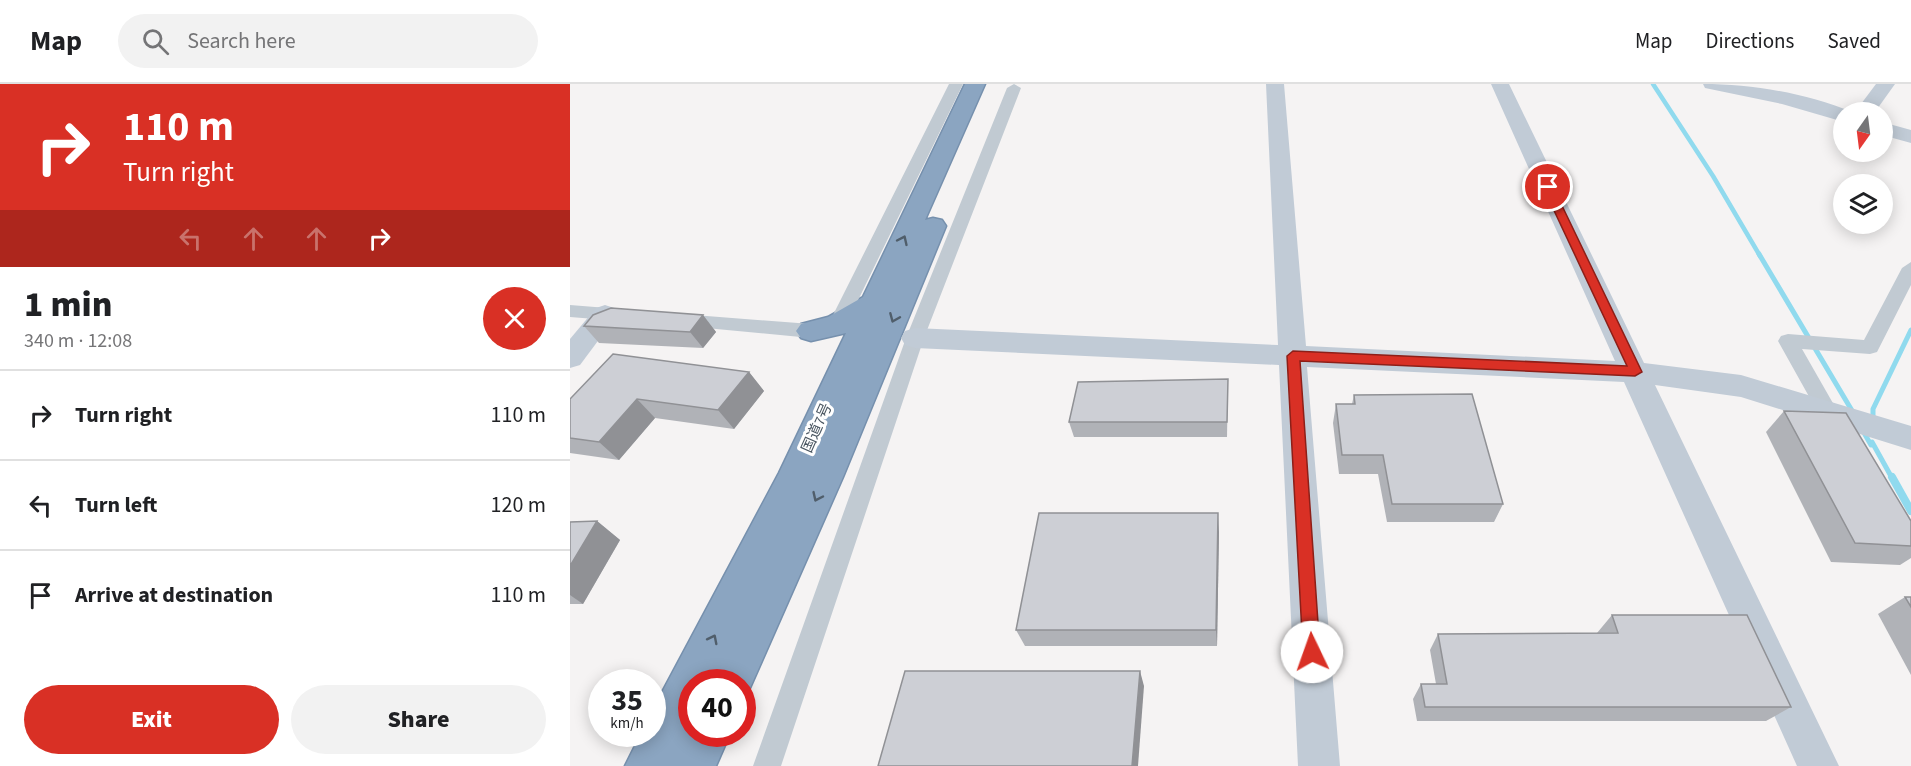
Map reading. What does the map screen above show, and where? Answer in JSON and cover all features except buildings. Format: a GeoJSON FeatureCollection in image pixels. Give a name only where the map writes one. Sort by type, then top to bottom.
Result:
{"type":"FeatureCollection","features":[{"type":"Feature","properties":{"kind":"highway","name":"国道7号"},"geometry":{"type":"LineString","coordinates":[[648,766],[794,478],[874,303],[995,86]]}},
{"type":"Feature","properties":{"kind":"highway","name":"国道7号"},"geometry":{"type":"LineString","coordinates":[[737,669],[826,477],[995,86]]}},
{"type":"Feature","properties":{"kind":"highway"},"geometry":{"type":"LineString","coordinates":[[843,369],[841,347],[824,328],[874,303]]}},
{"type":"Feature","properties":{"kind":"highway"},"geometry":{"type":"LineString","coordinates":[[693,766],[702,747]]}},
{"type":"Feature","properties":{"kind":"street"},"geometry":{"type":"LineString","coordinates":[[662,318],[824,328],[956,84]]}},
{"type":"Feature","properties":{"kind":"street"},"geometry":{"type":"LineString","coordinates":[[1275,84],[1319,766]]}},
{"type":"Feature","properties":{"kind":"street"},"geometry":{"type":"LineString","coordinates":[[1500,84],[1818,766]]}},
{"type":"Feature","properties":{"kind":"street"},"geometry":{"type":"LineString","coordinates":[[1712,84],[1786,99],[1833,113]]}},
{"type":"Feature","properties":{"kind":"street"},"geometry":{"type":"LineString","coordinates":[[1872,102],[1886,84]]}},
{"type":"Feature","properties":{"kind":"street"},"geometry":{"type":"LineString","coordinates":[[767,766],[915,338],[995,86]]}},
{"type":"Feature","properties":{"kind":"street"},"geometry":{"type":"LineString","coordinates":[[1893,132],[1911,138]]}},
{"type":"Feature","properties":{"kind":"street"},"geometry":{"type":"LineString","coordinates":[[1837,415],[1788,341],[1870,347],[1911,268]]}},
{"type":"Feature","properties":{"kind":"street"},"geometry":{"type":"LineString","coordinates":[[570,311],[639,316]]}},
{"type":"Feature","properties":{"kind":"street"},"geometry":{"type":"LineString","coordinates":[[570,358],[605,314]]}},
{"type":"Feature","properties":{"kind":"street"},"geometry":{"type":"LineString","coordinates":[[915,338],[1635,372],[1741,386],[1908,437]]}},
{"type":"Feature","properties":{"kind":"waterway"},"geometry":{"type":"LineString","coordinates":[[1653,84],[1713,176],[1760,256]]}},
{"type":"Feature","properties":{"kind":"waterway"},"geometry":{"type":"LineString","coordinates":[[1759,254],[1854,414]]}},
{"type":"Feature","properties":{"kind":"waterway"},"geometry":{"type":"LineString","coordinates":[[1873,423],[1873,409],[1911,330]]}},
{"type":"Feature","properties":{"kind":"waterway"},"geometry":{"type":"LineString","coordinates":[[1863,431],[1871,445]]}},
{"type":"Feature","properties":{"kind":"waterway"},"geometry":{"type":"LineString","coordinates":[[1872,442],[1892,478]]}},
{"type":"Feature","properties":{"kind":"waterway"},"geometry":{"type":"LineString","coordinates":[[1892,477],[1911,511]]}},
{"type":"Feature","properties":{"kind":"route"},"geometry":{"type":"LineString","coordinates":[[1312,652],[1293,356],[1635,372],[1548,187]]}}]}
